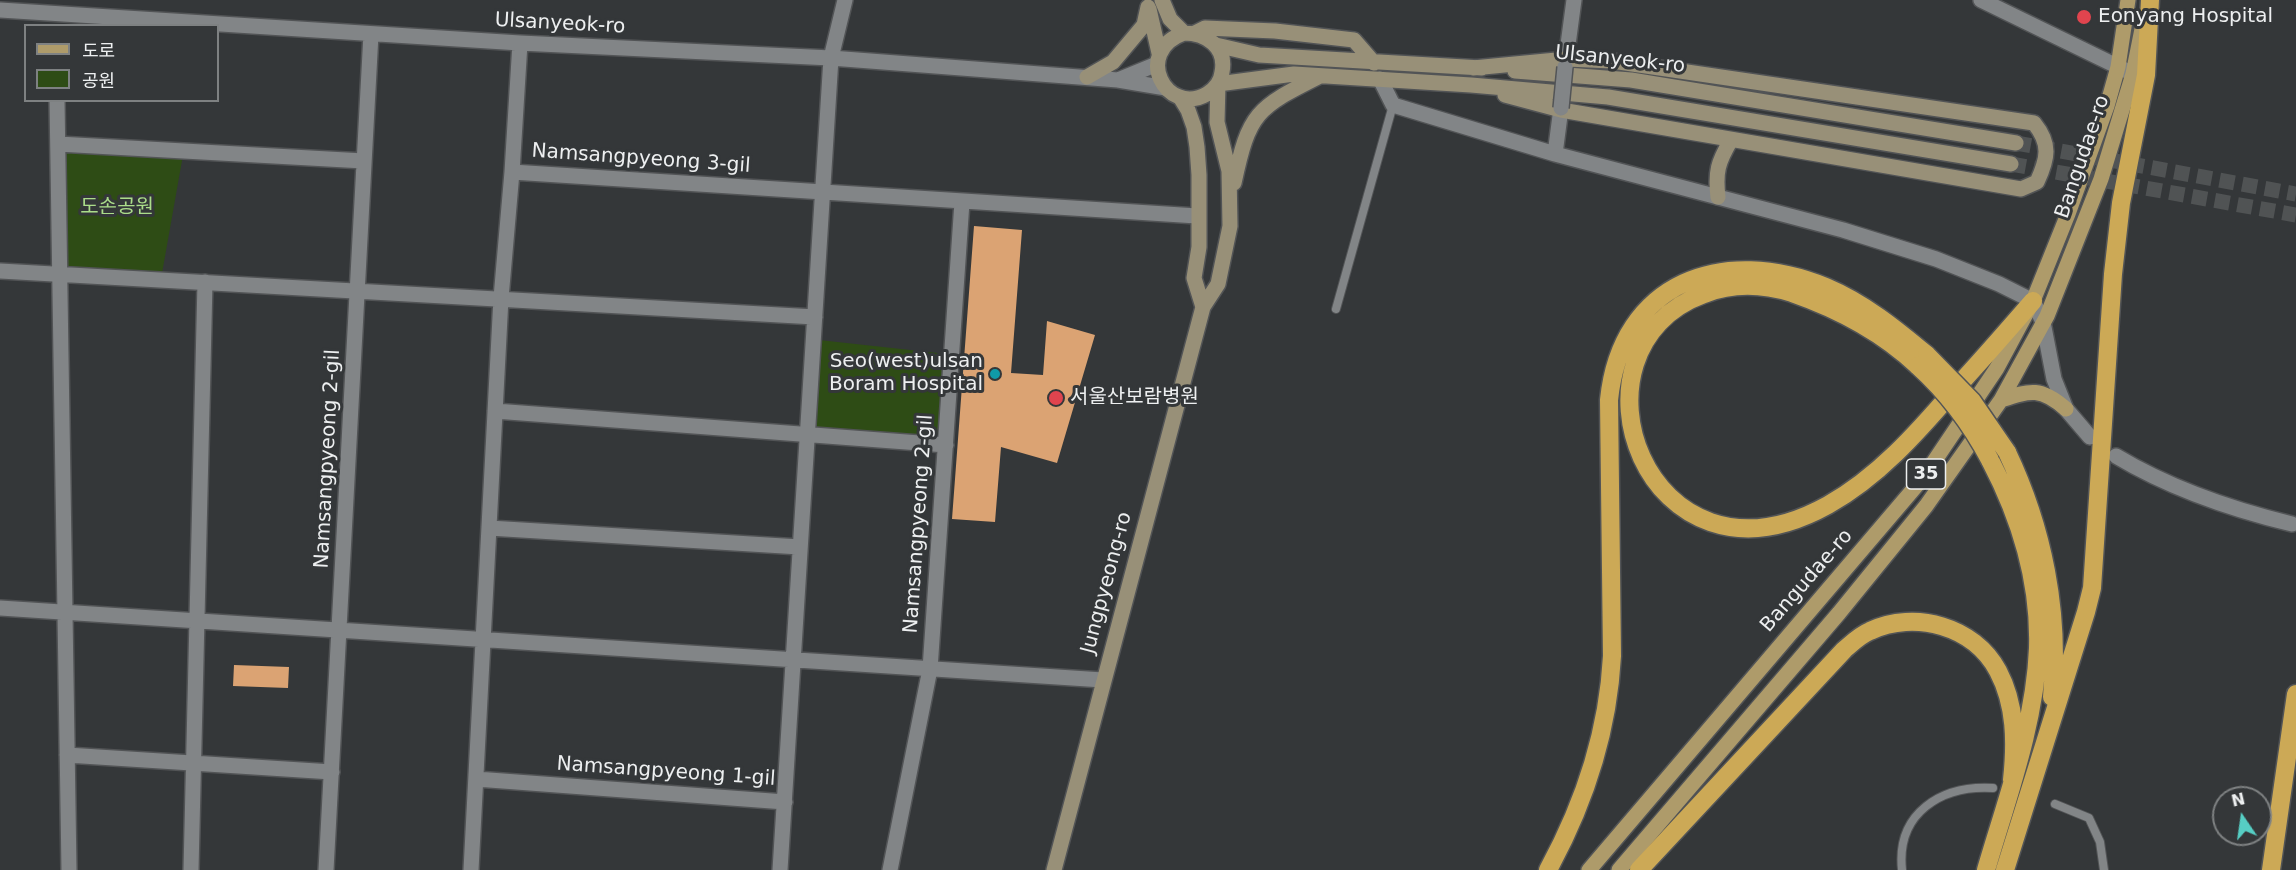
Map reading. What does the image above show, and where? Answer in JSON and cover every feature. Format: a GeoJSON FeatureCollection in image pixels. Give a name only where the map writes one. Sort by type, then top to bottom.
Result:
{"type":"FeatureCollection","features":[{"type":"Feature","properties":{"kind":"highway"},"geometry":{"type":"LineString","coordinates":[[2005,870],[2092,588],[2113,273],[2121,203],[2146,69],[2149,0]]}},
{"type":"Feature","properties":{"kind":"highway"},"geometry":{"type":"LineString","coordinates":[[1548,870],[1572,822],[1595,760],[1608,698],[1612,656],[1610,400],[1614,371],[1621,349],[1641,315],[1670,291],[1695,279],[1730,270],[1766,270],[1805,280],[1847,298],[1876,315],[1923,361],[1999,456],[2030,503],[2049,585],[2054,681],[2044,743]]}},
{"type":"Feature","properties":{"kind":"highway"},"geometry":{"type":"LineString","coordinates":[[1923,361],[1824,305],[1782,290],[1766,287],[1722,288],[1695,297],[1683,304],[1650,334],[1642,347],[1632,375],[1629,402],[1632,426],[1641,456],[1654,481],[1675,503],[1688,512],[1718,525],[1733,528],[1764,528],[1796,520],[1831,504],[1892,457],[1927,421],[2033,301]]}},
{"type":"Feature","properties":{"kind":"highway"},"geometry":{"type":"LineString","coordinates":[[1986,870],[2030,710],[2038,649],[2038,624],[2032,576],[1999,456]]}},
{"type":"Feature","properties":{"kind":"highway"},"geometry":{"type":"LineString","coordinates":[[1639,870],[1844,650],[1869,631],[1890,624],[1912,621],[1936,624],[1966,637],[1987,655],[2002,679],[2010,705],[2014,733],[2012,780]]}},
{"type":"Feature","properties":{"kind":"highway"},"geometry":{"type":"LineString","coordinates":[[2271,870],[2296,694]]}},
{"type":"Feature","properties":{"kind":"main road","name":"Bangudae-ro"},"geometry":{"type":"LineString","coordinates":[[1589,870],[1923,478],[1997,368],[2033,301],[2068,214],[2107,106],[2118,67],[2128,0]]}},
{"type":"Feature","properties":{"kind":"main road","name":"Bangudae-ro"},"geometry":{"type":"LineString","coordinates":[[1619,870],[1846,604],[1926,506],[2001,400],[2043,322],[2101,179],[2133,74],[2149,0]]}},
{"type":"Feature","properties":{"kind":"main road"},"geometry":{"type":"LineString","coordinates":[[1152,2],[1189,33],[1205,36],[1216,45],[1223,63],[1218,84],[1217,122],[1229,171],[1231,198]]}},
{"type":"Feature","properties":{"kind":"main road"},"geometry":{"type":"LineString","coordinates":[[1152,2],[1158,75],[1166,88],[1180,97],[1190,99],[1201,97],[1218,84]]}},
{"type":"Feature","properties":{"kind":"main road"},"geometry":{"type":"LineString","coordinates":[[1087,77],[1113,62],[1144,25],[1152,2]]}},
{"type":"Feature","properties":{"kind":"main road"},"geometry":{"type":"LineString","coordinates":[[1158,59],[1165,44],[1173,37],[1205,28],[1216,28],[1275,31],[1354,40],[1374,63]]}},
{"type":"Feature","properties":{"kind":"main road","name":"Ulsanyeok-ro"},"geometry":{"type":"LineString","coordinates":[[1216,45],[1259,55],[1631,80],[2016,143]]}},
{"type":"Feature","properties":{"kind":"main road"},"geometry":{"type":"LineString","coordinates":[[1471,85],[1561,109],[2021,189],[2037,182],[2046,163],[2045,137],[2034,123],[1612,61],[1473,68]]}},
{"type":"Feature","properties":{"kind":"main road","name":"Ulsanyeok-ro"},"geometry":{"type":"LineString","coordinates":[[1218,84],[1294,74],[1471,85],[1608,97],[2011,164]]}},
{"type":"Feature","properties":{"kind":"main road"},"geometry":{"type":"LineString","coordinates":[[1231,198],[1242,144],[1256,117],[1268,104],[1282,95],[1320,76]]}},
{"type":"Feature","properties":{"kind":"main road"},"geometry":{"type":"LineString","coordinates":[[1180,97],[1188,110],[1196,137],[1199,176],[1197,216],[1199,247],[1194,278],[1203,307]]}},
{"type":"Feature","properties":{"kind":"main road"},"geometry":{"type":"LineString","coordinates":[[1718,198],[1716,175],[1721,157],[1731,140]]}},
{"type":"Feature","properties":{"kind":"main road","name":"Jungpyeong-ro"},"geometry":{"type":"LineString","coordinates":[[1054,870],[1203,307],[1218,284],[1230,226],[1231,198]]}},
{"type":"Feature","properties":{"kind":"main road"},"geometry":{"type":"LineString","coordinates":[[2001,400],[2023,393],[2040,393],[2052,396],[2066,409]]}},
{"type":"Feature","properties":{"kind":"street"},"geometry":{"type":"LineString","coordinates":[[785,802],[831,58],[845,0]]}},
{"type":"Feature","properties":{"kind":"street"},"geometry":{"type":"LineString","coordinates":[[1555,154],[1574,0]]}},
{"type":"Feature","properties":{"kind":"street"},"geometry":{"type":"LineString","coordinates":[[1981,0],[2133,74]]}},
{"type":"Feature","properties":{"kind":"street","name":"Ulsanyeok-ro"},"geometry":{"type":"LineString","coordinates":[[0,10],[56,19],[161,24]]}},
{"type":"Feature","properties":{"kind":"street","name":"Ulsanyeok-ro"},"geometry":{"type":"LineString","coordinates":[[219,27],[520,44],[831,58],[1087,77],[1166,88]]}},
{"type":"Feature","properties":{"kind":"street"},"geometry":{"type":"LineString","coordinates":[[357,290],[371,34]]}},
{"type":"Feature","properties":{"kind":"street"},"geometry":{"type":"LineString","coordinates":[[512,172],[520,44]]}},
{"type":"Feature","properties":{"kind":"street"},"geometry":{"type":"LineString","coordinates":[[1118,80],[1158,59]]}},
{"type":"Feature","properties":{"kind":"street"},"geometry":{"type":"LineString","coordinates":[[1380,79],[1393,105],[1555,154],[1936,258],[2033,301],[2043,322],[2054,379],[2066,409],[2090,437]]}},
{"type":"Feature","properties":{"kind":"street"},"geometry":{"type":"LineString","coordinates":[[57,102],[69,870]]}},
{"type":"Feature","properties":{"kind":"street"},"geometry":{"type":"LineString","coordinates":[[58,144],[364,161]]}},
{"type":"Feature","properties":{"kind":"street","name":"Namsangpyeong 3-gil"},"geometry":{"type":"LineString","coordinates":[[501,298],[512,172],[1197,216]]}},
{"type":"Feature","properties":{"kind":"street","name":"Namsangpyeong 2-gil"},"geometry":{"type":"LineString","coordinates":[[930,669],[962,202]]}},
{"type":"Feature","properties":{"kind":"street"},"geometry":{"type":"LineString","coordinates":[[0,271],[815,317]]}},
{"type":"Feature","properties":{"kind":"street"},"geometry":{"type":"LineString","coordinates":[[191,870],[205,282]]}},
{"type":"Feature","properties":{"kind":"street","name":"Namsangpyeong 2-gil"},"geometry":{"type":"LineString","coordinates":[[332,772],[357,290]]}},
{"type":"Feature","properties":{"kind":"street"},"geometry":{"type":"LineString","coordinates":[[471,870],[501,298]]}},
{"type":"Feature","properties":{"kind":"street"},"geometry":{"type":"LineString","coordinates":[[495,411],[946,445]]}},
{"type":"Feature","properties":{"kind":"street"},"geometry":{"type":"LineString","coordinates":[[2116,456],[2171,486],[2247,513],[2292,524]]}},
{"type":"Feature","properties":{"kind":"street"},"geometry":{"type":"LineString","coordinates":[[489,528],[800,547]]}},
{"type":"Feature","properties":{"kind":"street"},"geometry":{"type":"LineString","coordinates":[[0,608],[1103,680]]}},
{"type":"Feature","properties":{"kind":"street"},"geometry":{"type":"LineString","coordinates":[[890,870],[930,669]]}},
{"type":"Feature","properties":{"kind":"street"},"geometry":{"type":"LineString","coordinates":[[67,755],[332,772],[326,870]]}},
{"type":"Feature","properties":{"kind":"street","name":"Namsangpyeong 1-gil"},"geometry":{"type":"LineString","coordinates":[[476,779],[785,802],[780,870]]}},
{"type":"Feature","properties":{"kind":"lane"},"geometry":{"type":"LineString","coordinates":[[1336,309],[1393,105]]}},
{"type":"Feature","properties":{"kind":"lane"},"geometry":{"type":"LineString","coordinates":[[1902,870],[1902,846],[1907,832],[1922,809],[1937,797],[1957,790],[1993,788]]}},
{"type":"Feature","properties":{"kind":"lane"},"geometry":{"type":"LineString","coordinates":[[2055,804],[2089,818],[2100,842],[2104,870]]}},
{"type":"Feature","properties":{"kind":"green space","name":"도손공원"},"geometry":{"type":"Polygon","coordinates":[[[61,150],[183,155],[161,279],[64,269],[61,150]]]}},
{"type":"Feature","properties":{"kind":"green space"},"geometry":{"type":"Polygon","coordinates":[[[819,340],[947,354],[941,438],[813,430],[819,340]]]}},
{"type":"Feature","properties":{"kind":"building","name":"Seo(west)ulsan Boram Hospital"},"geometry":{"type":"Polygon","coordinates":[[[974,226],[1022,230],[1011,373],[1043,375],[1047,321],[1095,335],[1057,463],[1001,447],[995,522],[952,519],[974,226]]]}},
{"type":"Feature","properties":{"kind":"building"},"geometry":{"type":"Polygon","coordinates":[[[234,665],[289,667],[288,688],[233,686],[234,665]]]}},
{"type":"Feature","properties":{"kind":"tunnel"},"geometry":{"type":"LineString","coordinates":[[2016,143],[2296,194]]}},
{"type":"Feature","properties":{"kind":"tunnel"},"geometry":{"type":"LineString","coordinates":[[2011,164],[2296,215]]}},
{"type":"Feature","properties":{"kind":"place","name":"Eonyang Hospital"},"geometry":{"type":"Point","coordinates":[2084,17]}},
{"type":"Feature","properties":{"kind":"place","name":"Seo(west)ulsan Boram Hospital"},"geometry":{"type":"Point","coordinates":[995,374]}},
{"type":"Feature","properties":{"kind":"place","name":"서울산보람병원"},"geometry":{"type":"Point","coordinates":[1056,398]}}]}
